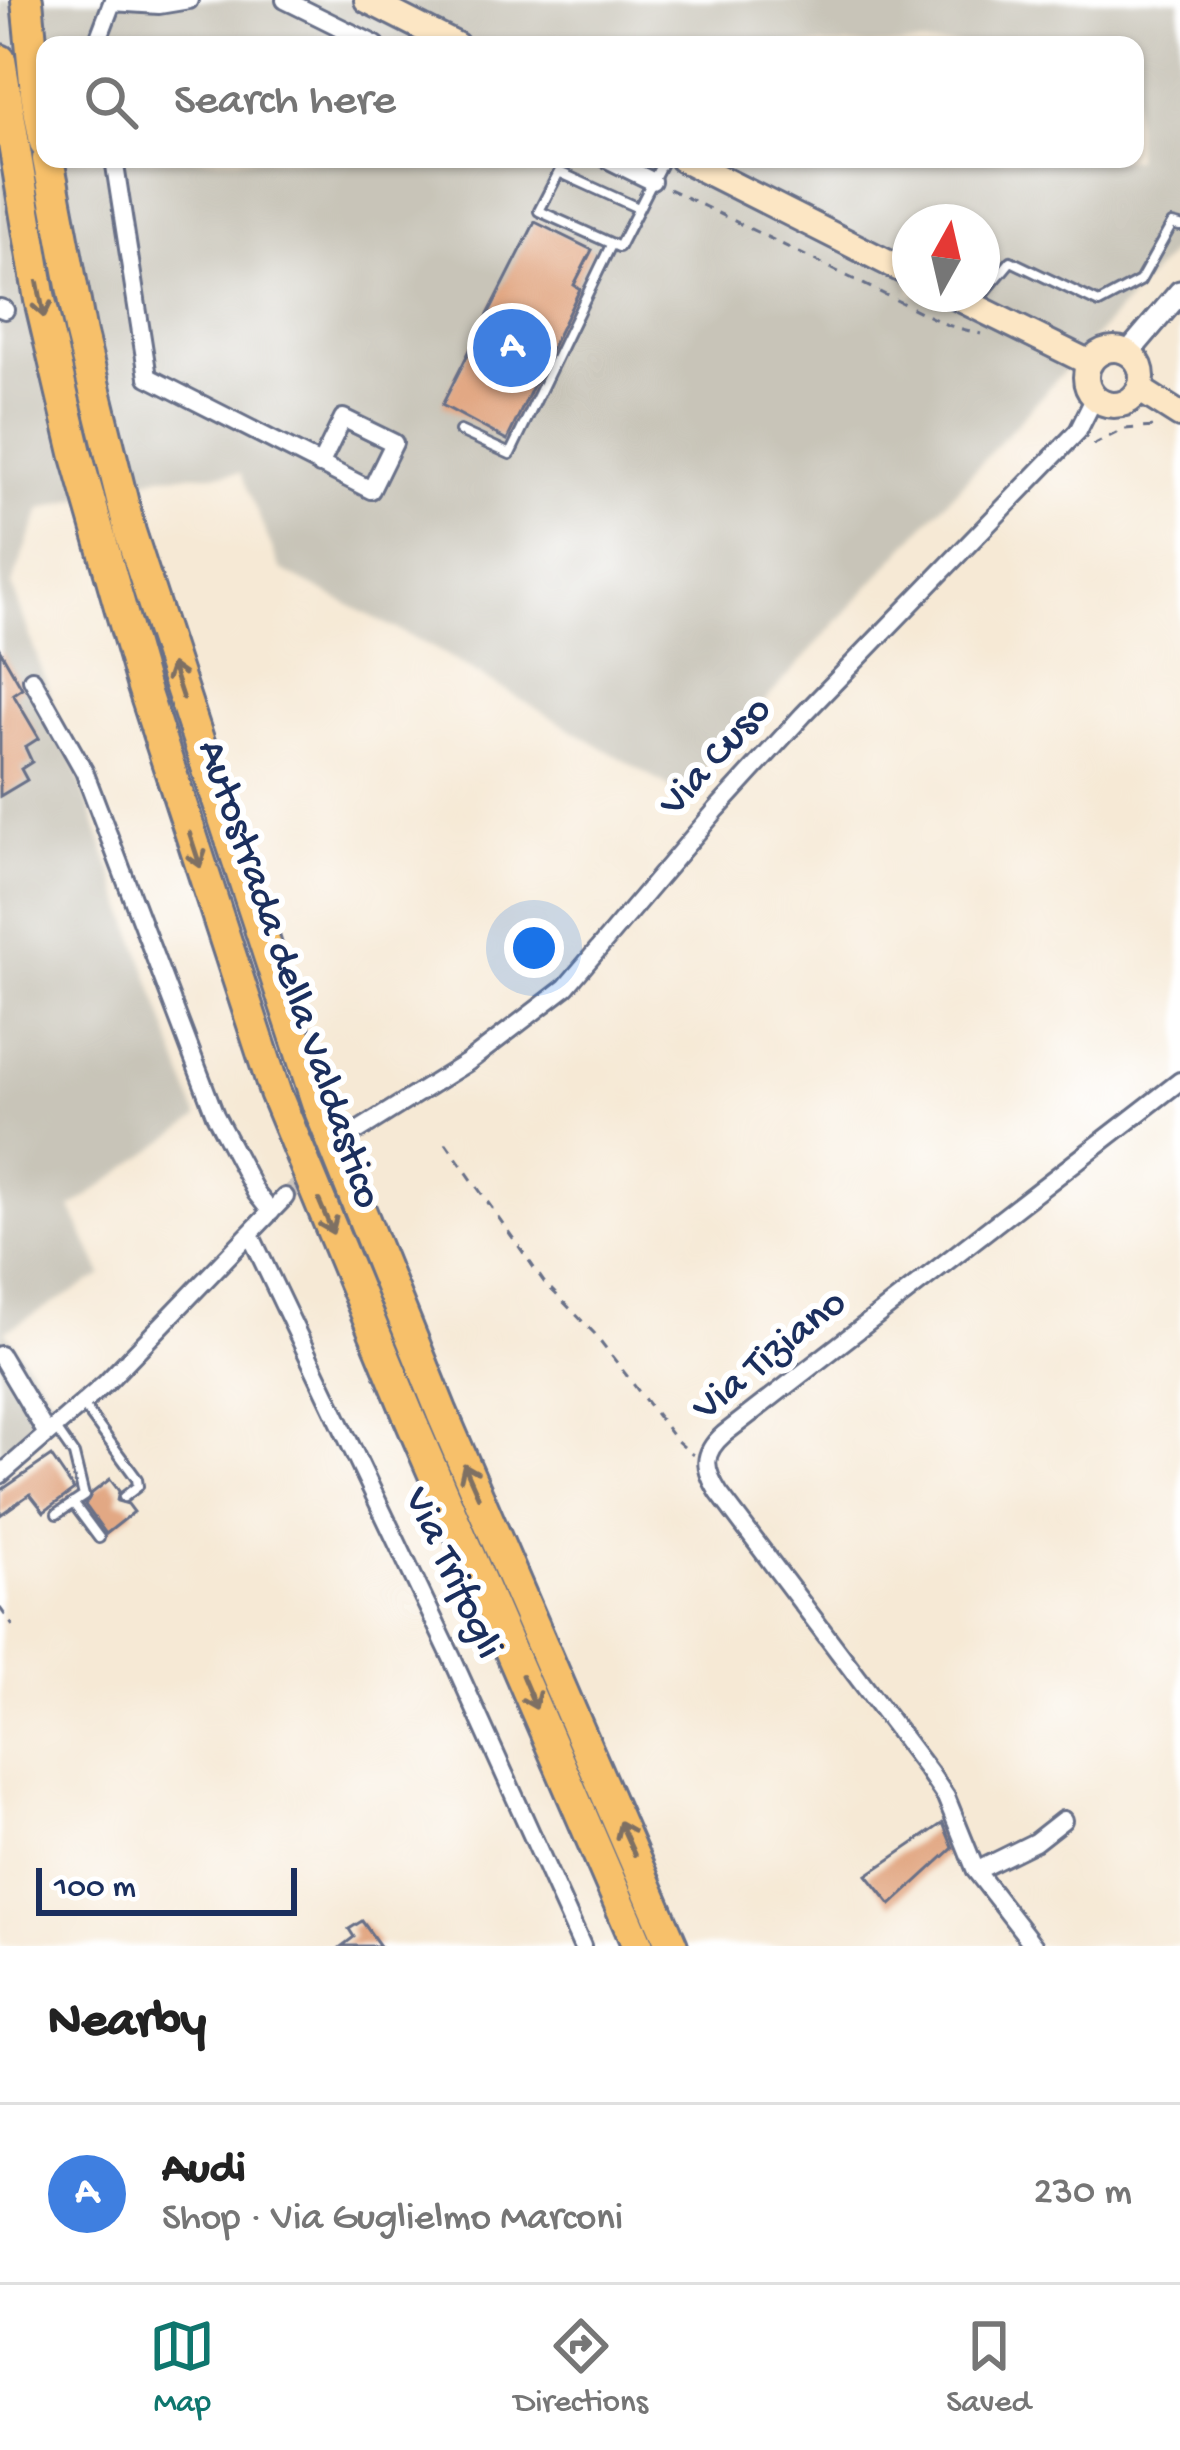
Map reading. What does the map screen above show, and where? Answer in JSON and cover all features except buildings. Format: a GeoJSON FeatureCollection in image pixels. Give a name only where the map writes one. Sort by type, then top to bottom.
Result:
{"type":"FeatureCollection","features":[{"type":"Feature","properties":{"kind":"highway"},"geometry":{"type":"LineString","coordinates":[[27,0],[36,97]]}},
{"type":"Feature","properties":{"kind":"highway","name":"Autostrada della Valdastico"},"geometry":{"type":"LineString","coordinates":[[0,60],[40,301],[76,453],[116,535],[319,1108],[442,1414],[672,1946]]}},
{"type":"Feature","properties":{"kind":"highway","name":"Autostrada della Valdastico"},"geometry":{"type":"LineString","coordinates":[[50,168],[143,687],[274,1091],[638,1946]]}},
{"type":"Feature","properties":{"kind":"main road"},"geometry":{"type":"LineString","coordinates":[[367,0],[438,36]]}},
{"type":"Feature","properties":{"kind":"main road"},"geometry":{"type":"LineString","coordinates":[[700,168],[892,265]]}},
{"type":"Feature","properties":{"kind":"main road"},"geometry":{"type":"LineString","coordinates":[[986,312],[1090,363]]}},
{"type":"Feature","properties":{"kind":"main road"},"geometry":{"type":"LineString","coordinates":[[1111,349],[1127,352],[1139,364],[1139,389],[1119,404],[1094,397],[1087,380],[1090,363],[1111,349]]}},
{"type":"Feature","properties":{"kind":"main road"},"geometry":{"type":"LineString","coordinates":[[1139,389],[1172,411]]}},
{"type":"Feature","properties":{"kind":"street"},"geometry":{"type":"LineString","coordinates":[[99,36],[112,1],[159,5],[188,0]]}},
{"type":"Feature","properties":{"kind":"street"},"geometry":{"type":"LineString","coordinates":[[285,0],[358,36]]}},
{"type":"Feature","properties":{"kind":"street"},"geometry":{"type":"LineString","coordinates":[[115,168],[148,376],[320,465],[371,490],[394,443],[343,418],[320,465]]}},
{"type":"Feature","properties":{"kind":"street"},"geometry":{"type":"LineString","coordinates":[[626,168],[652,181]]}},
{"type":"Feature","properties":{"kind":"street"},"geometry":{"type":"LineString","coordinates":[[1127,352],[1180,292]]}},
{"type":"Feature","properties":{"kind":"street","name":"Via Cuso"},"geometry":{"type":"LineString","coordinates":[[359,1130],[468,1062],[566,987],[803,715],[1078,431],[1094,397]]}},
{"type":"Feature","properties":{"kind":"street"},"geometry":{"type":"LineString","coordinates":[[32,679],[84,771],[215,1115],[271,1212]]}},
{"type":"Feature","properties":{"kind":"street","name":"Via Tiziano"},"geometry":{"type":"LineString","coordinates":[[1034,1946],[976,1871],[946,1796],[719,1493],[707,1474],[706,1460],[724,1435],[1180,1081]]}},
{"type":"Feature","properties":{"kind":"street"},"geometry":{"type":"LineString","coordinates":[[0,1475],[168,1322],[285,1197]]}},
{"type":"Feature","properties":{"kind":"street","name":"Via Trifogli"},"geometry":{"type":"LineString","coordinates":[[250,1234],[583,1946]]}},
{"type":"Feature","properties":{"kind":"street"},"geometry":{"type":"LineString","coordinates":[[0,1355],[51,1431]]}},
{"type":"Feature","properties":{"kind":"street"},"geometry":{"type":"LineString","coordinates":[[976,1871],[1035,1842],[1064,1820]]}},
{"type":"Feature","properties":{"kind":"lane"},"geometry":{"type":"LineString","coordinates":[[638,208],[559,172],[539,212],[620,247],[659,168]]}},
{"type":"Feature","properties":{"kind":"lane"},"geometry":{"type":"LineString","coordinates":[[1000,270],[1011,261],[1099,303],[1140,281],[1172,224],[1180,226]]}},
{"type":"Feature","properties":{"kind":"lane"},"geometry":{"type":"LineString","coordinates":[[460,431],[510,454],[612,244]]}},
{"type":"Feature","properties":{"kind":"lane"},"geometry":{"type":"LineString","coordinates":[[82,1403],[137,1479],[137,1486],[124,1497]]}},
{"type":"Feature","properties":{"kind":"lane"},"geometry":{"type":"LineString","coordinates":[[51,1431],[78,1464],[83,1496],[57,1514]]}},
{"type":"Feature","properties":{"kind":"lane"},"geometry":{"type":"LineString","coordinates":[[73,1503],[99,1538]]}},
{"type":"Feature","properties":{"kind":"path"},"geometry":{"type":"LineString","coordinates":[[652,181],[947,325],[987,336]]}},
{"type":"Feature","properties":{"kind":"path"},"geometry":{"type":"LineString","coordinates":[[1078,431],[1092,445],[1124,429],[1158,426],[1172,411]]}},
{"type":"Feature","properties":{"kind":"path"},"geometry":{"type":"LineString","coordinates":[[446,1143],[544,1282],[609,1350],[685,1450],[706,1460]]}},
{"type":"Feature","properties":{"kind":"path"},"geometry":{"type":"LineString","coordinates":[[0,1608],[13,1626]]}},
{"type":"Feature","properties":{"kind":"shaded area"},"geometry":{"type":"Polygon","coordinates":[[[0,0],[1180,0],[1180,243],[681,794],[437,650],[281,570],[241,473],[161,476],[41,509],[12,585],[198,1118],[71,1208],[102,1275],[5,1331],[57,1408],[0,1456],[0,0]]]}},
{"type":"Feature","properties":{"kind":"tunnel"},"geometry":{"type":"LineString","coordinates":[[285,1197],[359,1130]]}},
{"type":"Feature","properties":{"kind":"place","name":"Audi"},"geometry":{"type":"Point","coordinates":[512,348]}}]}
